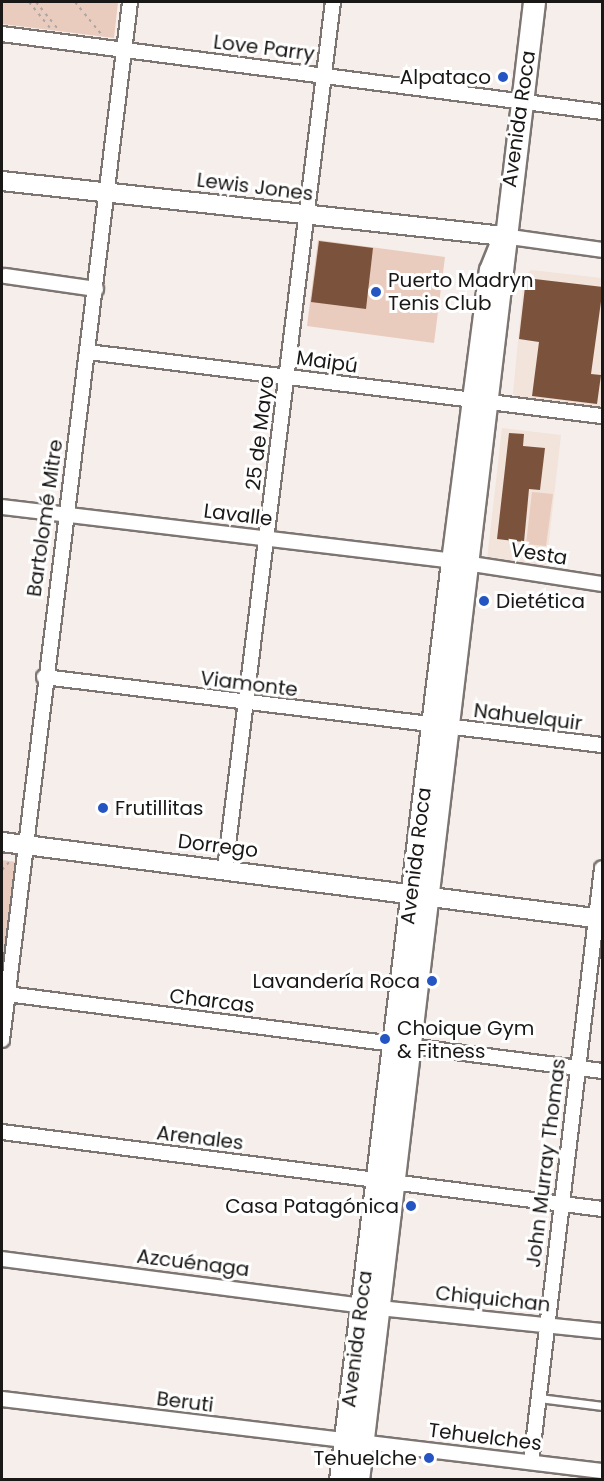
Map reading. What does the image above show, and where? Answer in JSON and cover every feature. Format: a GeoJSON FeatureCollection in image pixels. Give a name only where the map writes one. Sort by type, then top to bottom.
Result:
{"type":"FeatureCollection","features":[{"type":"Feature","properties":{"kind":"main road","name":"Avenida Roca"},"geometry":{"type":"LineString","coordinates":[[358,1479],[354,1441],[401,1045],[482,403],[490,270],[503,236],[534,2]]}},
{"type":"Feature","properties":{"kind":"main road","name":"Lewis Jones"},"geometry":{"type":"LineString","coordinates":[[2,181],[503,236]]}},
{"type":"Feature","properties":{"kind":"main road","name":"Dorrego"},"geometry":{"type":"LineString","coordinates":[[2,843],[225,869],[599,919]]}},
{"type":"Feature","properties":{"kind":"main road","name":"Avenida Roca"},"geometry":{"type":"LineString","coordinates":[[340,1479],[354,1441]]}},
{"type":"Feature","properties":{"kind":"street","name":"Bartolomé Mitre"},"geometry":{"type":"LineString","coordinates":[[2,1041],[27,846],[44,677],[108,193],[119,49],[130,2]]}},
{"type":"Feature","properties":{"kind":"street","name":"25 de Mayo"},"geometry":{"type":"LineString","coordinates":[[225,869],[333,2]]}},
{"type":"Feature","properties":{"kind":"street","name":"Love Parry"},"geometry":{"type":"LineString","coordinates":[[2,34],[603,112]]}},
{"type":"Feature","properties":{"kind":"street"},"geometry":{"type":"LineString","coordinates":[[503,236],[603,250]]}},
{"type":"Feature","properties":{"kind":"street"},"geometry":{"type":"LineString","coordinates":[[5,276],[96,289]]}},
{"type":"Feature","properties":{"kind":"street","name":"Maipú"},"geometry":{"type":"LineString","coordinates":[[88,352],[482,403],[603,416]]}},
{"type":"Feature","properties":{"kind":"street","name":"Lavalle"},"geometry":{"type":"LineString","coordinates":[[2,507],[461,562]]}},
{"type":"Feature","properties":{"kind":"street","name":"Vesta"},"geometry":{"type":"LineString","coordinates":[[461,562],[603,584]]}},
{"type":"Feature","properties":{"kind":"street","name":"Viamonte"},"geometry":{"type":"LineString","coordinates":[[44,677],[246,704],[441,726]]}},
{"type":"Feature","properties":{"kind":"street","name":"Nahuelquir"},"geometry":{"type":"LineString","coordinates":[[441,726],[603,745]]}},
{"type":"Feature","properties":{"kind":"street","name":"John Murray Thomas"},"geometry":{"type":"LineString","coordinates":[[531,1462],[559,1203],[576,1068],[599,919],[603,868]]}},
{"type":"Feature","properties":{"kind":"street","name":"Charcas"},"geometry":{"type":"LineString","coordinates":[[7,994],[603,1071]]}},
{"type":"Feature","properties":{"kind":"street","name":"Arenales"},"geometry":{"type":"LineString","coordinates":[[2,1132],[603,1209]]}},
{"type":"Feature","properties":{"kind":"street","name":"Azcuénaga"},"geometry":{"type":"LineString","coordinates":[[2,1259],[370,1306]]}},
{"type":"Feature","properties":{"kind":"street","name":"Chiquichan"},"geometry":{"type":"LineString","coordinates":[[370,1306],[603,1331]]}},
{"type":"Feature","properties":{"kind":"street","name":"Beruti"},"geometry":{"type":"LineString","coordinates":[[2,1400],[354,1441]]}},
{"type":"Feature","properties":{"kind":"street","name":"Tehuelches"},"geometry":{"type":"LineString","coordinates":[[354,1441],[603,1471]]}},
{"type":"Feature","properties":{"kind":"lane"},"geometry":{"type":"LineString","coordinates":[[539,1398],[603,1406]]}},
{"type":"Feature","properties":{"kind":"path"},"geometry":{"type":"LineString","coordinates":[[29,2],[65,42]]}},
{"type":"Feature","properties":{"kind":"path"},"geometry":{"type":"LineString","coordinates":[[36,2],[65,42]]}},
{"type":"Feature","properties":{"kind":"path"},"geometry":{"type":"LineString","coordinates":[[75,2],[119,49]]}},
{"type":"Feature","properties":{"kind":"shaded area"},"geometry":{"type":"Polygon","coordinates":[[[2,2],[118,2],[114,38],[2,24],[2,2]]]}},
{"type":"Feature","properties":{"kind":"shaded area","name":"Puerto Madryn Tenis Club"},"geometry":{"type":"Polygon","coordinates":[[[318,240],[445,257],[434,343],[307,326],[318,240]]]}},
{"type":"Feature","properties":{"kind":"shaded area"},"geometry":{"type":"Polygon","coordinates":[[[531,270],[602,278],[602,408],[519,399],[513,394],[524,276],[531,270]]]}},
{"type":"Feature","properties":{"kind":"shaded area"},"geometry":{"type":"Polygon","coordinates":[[[502,428],[561,435],[546,567],[487,560],[502,428]]]}},
{"type":"Feature","properties":{"kind":"shaded area"},"geometry":{"type":"Polygon","coordinates":[[[532,492],[553,494],[546,546],[526,544],[532,492]]]}},
{"type":"Feature","properties":{"kind":"shaded area"},"geometry":{"type":"Polygon","coordinates":[[[2,860],[16,862],[2,978],[2,860]]]}},
{"type":"Feature","properties":{"kind":"building","name":"Puerto Madryn Tenis Club"},"geometry":{"type":"Polygon","coordinates":[[[319,241],[373,248],[366,309],[311,302],[319,241]]]}},
{"type":"Feature","properties":{"kind":"building"},"geometry":{"type":"Polygon","coordinates":[[[526,278],[603,287],[591,374],[601,375],[597,404],[532,396],[539,342],[519,339],[526,278]]]}},
{"type":"Feature","properties":{"kind":"building"},"geometry":{"type":"Polygon","coordinates":[[[509,433],[524,434],[523,446],[545,448],[540,490],[529,489],[524,542],[497,539],[509,433]]]}},
{"type":"Feature","properties":{"kind":"place","name":"Alpataco"},"geometry":{"type":"Point","coordinates":[503,77]}},
{"type":"Feature","properties":{"kind":"place","name":"Puerto Madryn Tenis Club"},"geometry":{"type":"Point","coordinates":[376,292]}},
{"type":"Feature","properties":{"kind":"place","name":"Dietética"},"geometry":{"type":"Point","coordinates":[484,601]}},
{"type":"Feature","properties":{"kind":"place","name":"Frutillitas"},"geometry":{"type":"Point","coordinates":[103,808]}},
{"type":"Feature","properties":{"kind":"place","name":"Lavandería Roca"},"geometry":{"type":"Point","coordinates":[432,981]}},
{"type":"Feature","properties":{"kind":"place","name":"Choique Gym & Fitness"},"geometry":{"type":"Point","coordinates":[385,1039]}},
{"type":"Feature","properties":{"kind":"place","name":"Casa Patagónica"},"geometry":{"type":"Point","coordinates":[411,1206]}},
{"type":"Feature","properties":{"kind":"place","name":"Tehuelche"},"geometry":{"type":"Point","coordinates":[429,1458]}}]}
